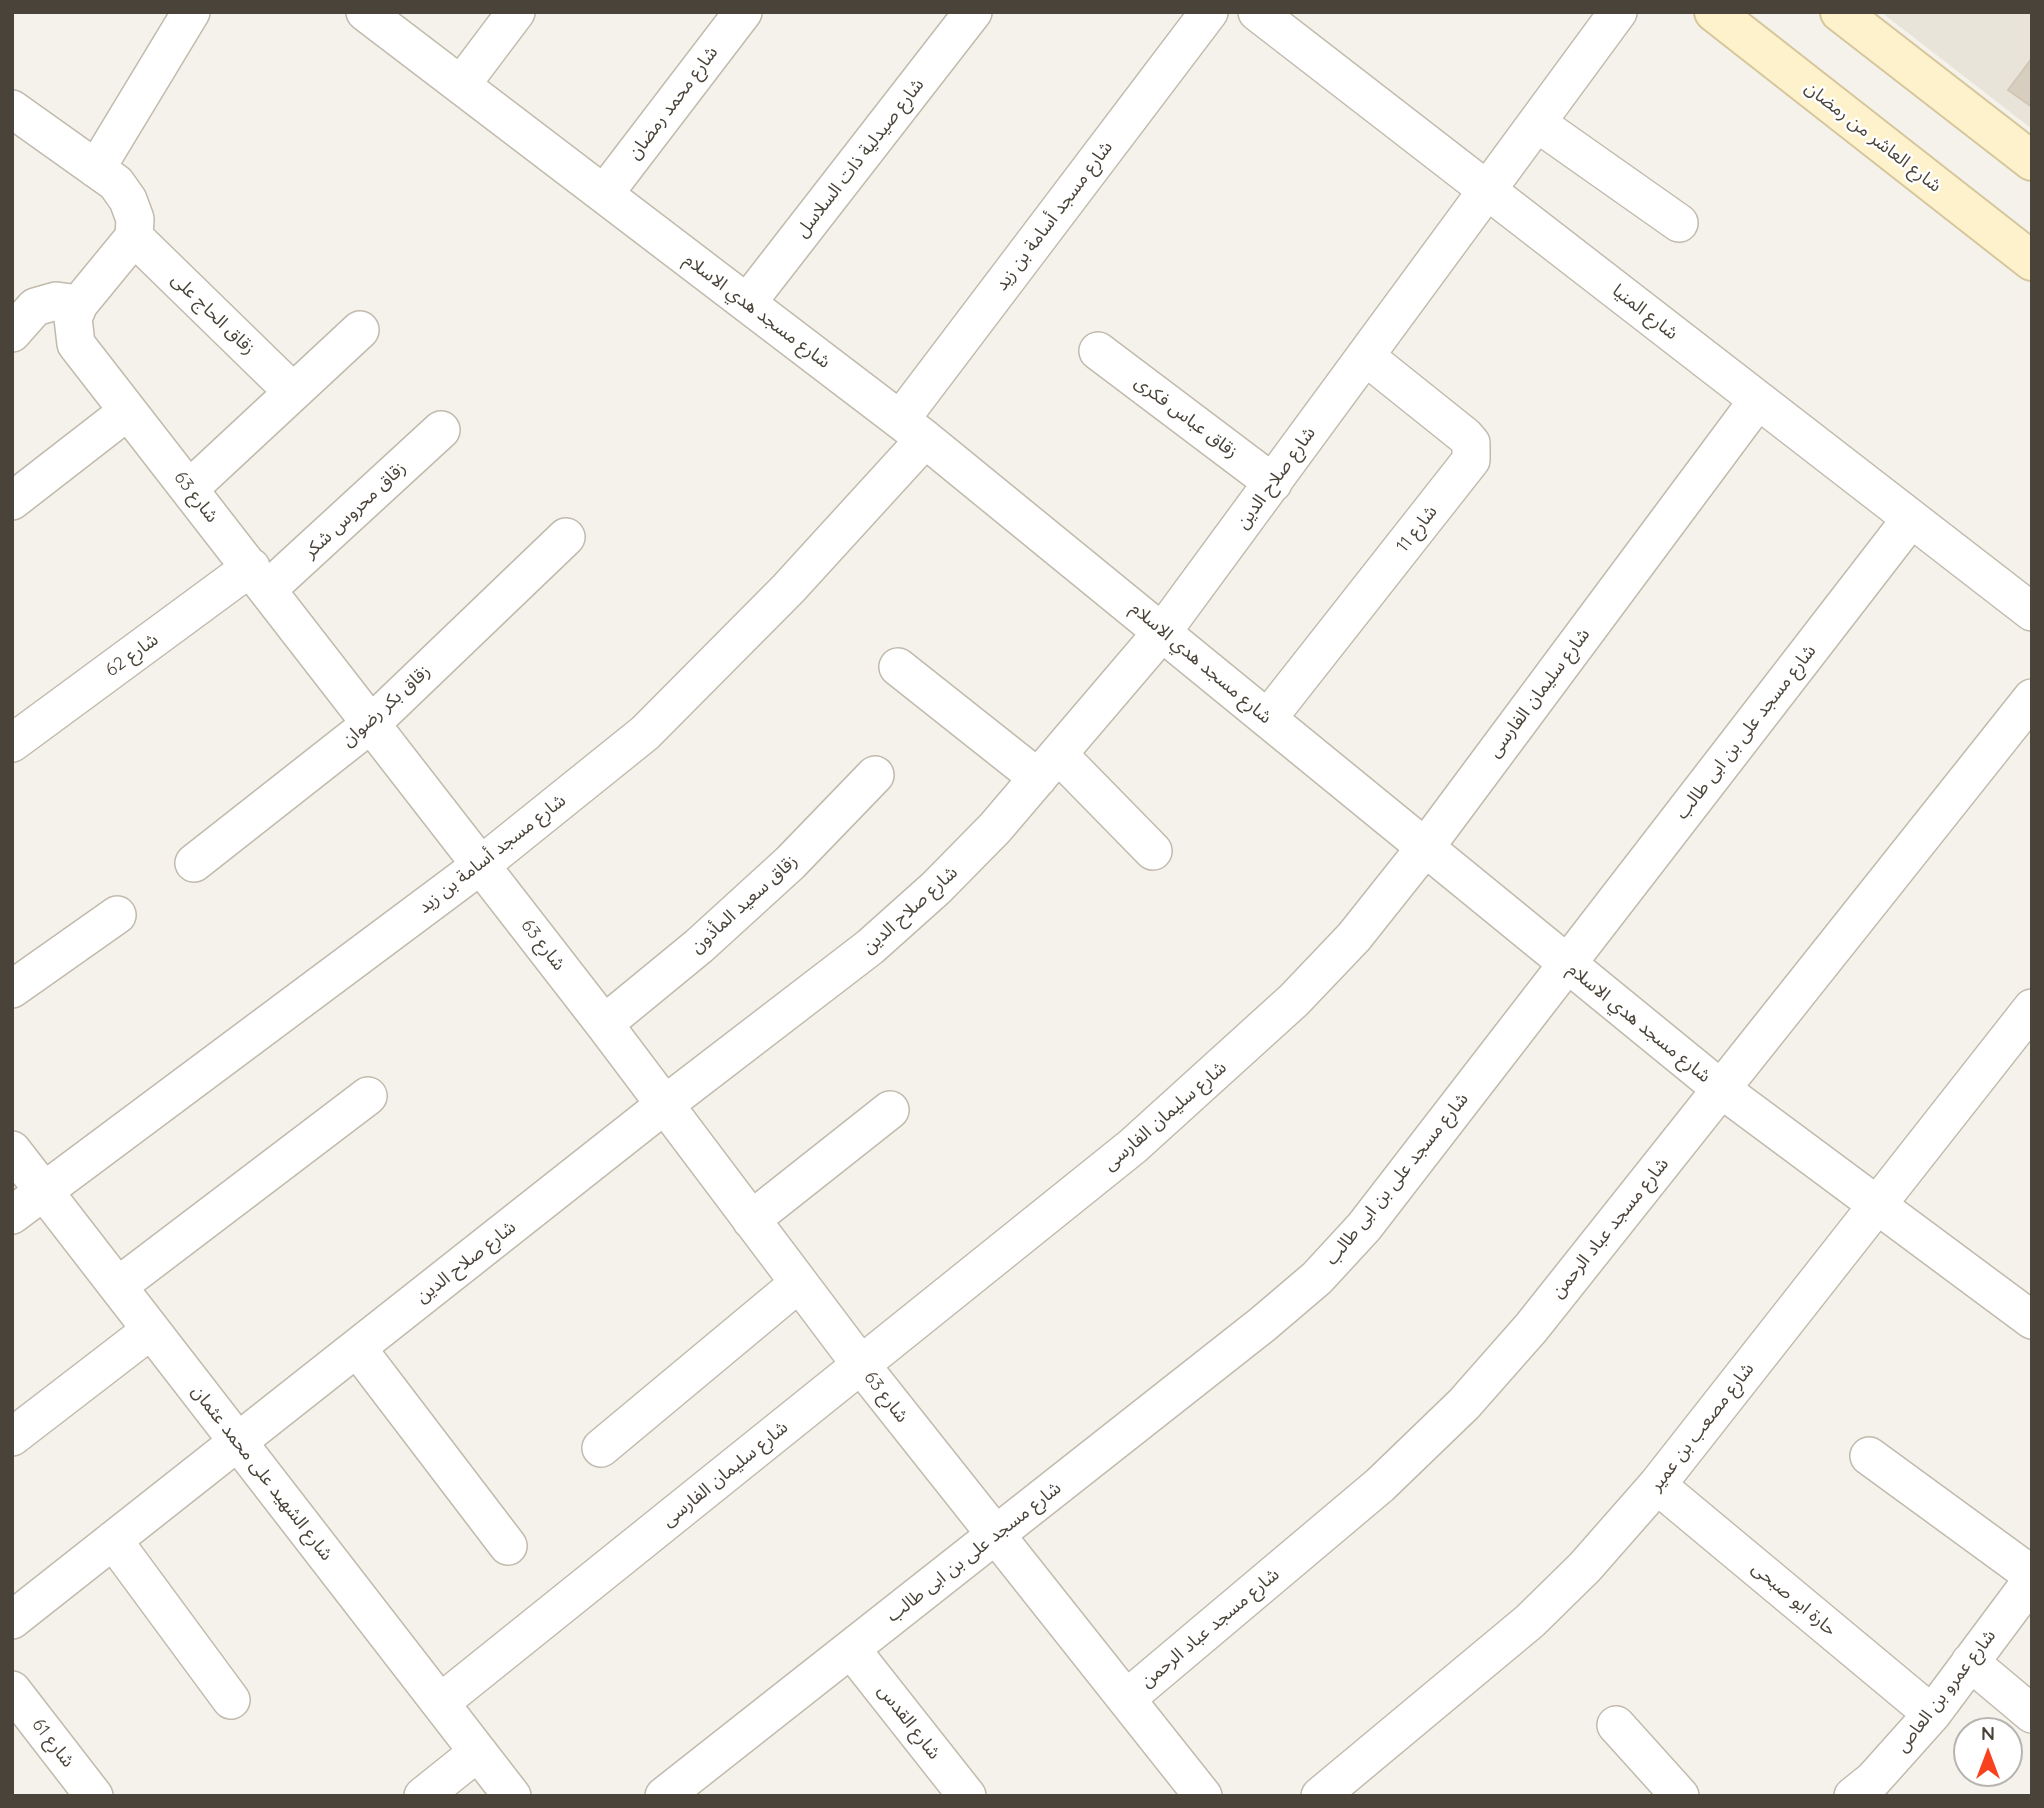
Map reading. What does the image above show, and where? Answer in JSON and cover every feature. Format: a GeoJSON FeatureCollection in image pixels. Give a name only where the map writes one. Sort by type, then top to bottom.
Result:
{"type":"FeatureCollection","features":[{"type":"Feature","properties":{"kind":"street"},"geometry":{"type":"LineString","coordinates":[[96,169],[191,12]]}},
{"type":"Feature","properties":{"kind":"street"},"geometry":{"type":"LineString","coordinates":[[461,85],[516,12]]}},
{"type":"Feature","properties":{"kind":"street","name":"شارع محمد رمضان"},"geometry":{"type":"LineString","coordinates":[[604,194],[743,12]]}},
{"type":"Feature","properties":{"kind":"street","name":"شارع صيدلية ذات السلاسل"},"geometry":{"type":"LineString","coordinates":[[747,303],[973,12]]}},
{"type":"Feature","properties":{"kind":"street","name":"شارع مسجد أسامة بن زيد"},"geometry":{"type":"LineString","coordinates":[[12,1215],[481,865],[645,733],[788,589],[912,429],[1209,12]]}},
{"type":"Feature","properties":{"kind":"street","name":"شارع المنيا"},"geometry":{"type":"LineString","coordinates":[[1257,12],[2032,612]]}},
{"type":"Feature","properties":{"kind":"street","name":"شارع صلاح الدين"},"geometry":{"type":"LineString","coordinates":[[12,1620],[663,1106],[870,947],[936,888],[1048,766],[1163,631],[1618,12]]}},
{"type":"Feature","properties":{"kind":"street","name":"شارع العاشر من رمضان"},"geometry":{"type":"LineString","coordinates":[[1714,12],[2032,261]]}},
{"type":"Feature","properties":{"kind":"street"},"geometry":{"type":"LineString","coordinates":[[1840,12],[2032,161]]}},
{"type":"Feature","properties":{"kind":"street","name":"شارع مسجد هدي الاسلام"},"geometry":{"type":"LineString","coordinates":[[374,15],[461,85],[912,429],[1163,631],[1424,849],[1721,1089],[2032,1320]]}},
{"type":"Feature","properties":{"kind":"street"},"geometry":{"type":"LineString","coordinates":[[12,109],[116,183],[128,200],[135,219],[134,237],[79,304],[56,301],[35,307],[12,333]]}},
{"type":"Feature","properties":{"kind":"street"},"geometry":{"type":"LineString","coordinates":[[1536,123],[1679,223]]}},
{"type":"Feature","properties":{"kind":"street","name":"زقاق الحاج على"},"geometry":{"type":"LineString","coordinates":[[134,237],[293,392]]}},
{"type":"Feature","properties":{"kind":"street","name":"شارع 63"},"geometry":{"type":"LineString","coordinates":[[79,304],[73,318],[76,344],[604,1024],[860,1365],[1203,1796]]}},
{"type":"Feature","properties":{"kind":"street"},"geometry":{"type":"LineString","coordinates":[[189,489],[360,330]]}},
{"type":"Feature","properties":{"kind":"street","name":"زقاق عباس فكرى"},"geometry":{"type":"LineString","coordinates":[[1098,351],[1273,483]]}},
{"type":"Feature","properties":{"kind":"street","name":"شارع 11"},"geometry":{"type":"LineString","coordinates":[[1268,719],[1471,460],[1473,452],[1465,436],[1365,356]]}},
{"type":"Feature","properties":{"kind":"street","name":"شارع سليمان الفارسى"},"geometry":{"type":"LineString","coordinates":[[440,1703],[1133,1146],[1294,1000],[1354,937],[1424,849],[1758,400]]}},
{"type":"Feature","properties":{"kind":"street"},"geometry":{"type":"LineString","coordinates":[[12,501],[128,411]]}},
{"type":"Feature","properties":{"kind":"street","name":"زقاق محروس شكر"},"geometry":{"type":"LineString","coordinates":[[260,578],[442,430]]}},
{"type":"Feature","properties":{"kind":"street","name":"شارع مسجد على بن ابى طالب"},"geometry":{"type":"LineString","coordinates":[[664,1796],[1263,1324],[1317,1278],[1363,1227],[1910,520]]}},
{"type":"Feature","properties":{"kind":"street","name":"زقاق بكر رضوان"},"geometry":{"type":"LineString","coordinates":[[194,863],[372,723],[566,537]]}},
{"type":"Feature","properties":{"kind":"street","name":"شارع 62"},"geometry":{"type":"LineString","coordinates":[[12,743],[260,578]]}},
{"type":"Feature","properties":{"kind":"street"},"geometry":{"type":"LineString","coordinates":[[898,667],[1048,766],[1153,850]]}},
{"type":"Feature","properties":{"kind":"street","name":"شارع مسجد عباد الرحمن"},"geometry":{"type":"LineString","coordinates":[[1126,1699],[1380,1485],[1464,1404],[1531,1328],[2032,698]]}},
{"type":"Feature","properties":{"kind":"street","name":"زقاق سعيد المأذون"},"geometry":{"type":"LineString","coordinates":[[604,1024],[699,946],[790,863],[875,775]]}},
{"type":"Feature","properties":{"kind":"street"},"geometry":{"type":"LineString","coordinates":[[12,989],[117,915]]}},
{"type":"Feature","properties":{"kind":"street","name":"شارع مصعب بن عمير"},"geometry":{"type":"LineString","coordinates":[[1320,1796],[1530,1621],[1585,1567],[1657,1485],[2032,1008]]}},
{"type":"Feature","properties":{"kind":"street"},"geometry":{"type":"LineString","coordinates":[[118,1286],[368,1096]]}},
{"type":"Feature","properties":{"kind":"street"},"geometry":{"type":"LineString","coordinates":[[751,1220],[890,1110]]}},
{"type":"Feature","properties":{"kind":"street","name":"شارع الشهيد على محمد عثمان"},"geometry":{"type":"LineString","coordinates":[[12,1150],[512,1796]]}},
{"type":"Feature","properties":{"kind":"street"},"geometry":{"type":"LineString","coordinates":[[601,1448],[799,1283]]}},
{"type":"Feature","properties":{"kind":"street"},"geometry":{"type":"LineString","coordinates":[[12,1437],[152,1330]]}},
{"type":"Feature","properties":{"kind":"street"},"geometry":{"type":"LineString","coordinates":[[357,1348],[508,1546]]}},
{"type":"Feature","properties":{"kind":"street"},"geometry":{"type":"LineString","coordinates":[[1869,1456],[2032,1578]]}},
{"type":"Feature","properties":{"kind":"street","name":"حارة ابو صبحى"},"geometry":{"type":"LineString","coordinates":[[1657,1485],[1932,1714]]}},
{"type":"Feature","properties":{"kind":"street"},"geometry":{"type":"LineString","coordinates":[[113,1541],[231,1700]]}},
{"type":"Feature","properties":{"kind":"street","name":"شارع عمرو بن العاص"},"geometry":{"type":"LineString","coordinates":[[1871,1790],[1932,1714],[2032,1578]]}},
{"type":"Feature","properties":{"kind":"street","name":"شارع القدس"},"geometry":{"type":"LineString","coordinates":[[851,1649],[967,1796]]}},
{"type":"Feature","properties":{"kind":"street"},"geometry":{"type":"LineString","coordinates":[[1970,1662],[2032,1714]]}},
{"type":"Feature","properties":{"kind":"street","name":"شارع 61"},"geometry":{"type":"LineString","coordinates":[[14,1698],[94,1796]]}},
{"type":"Feature","properties":{"kind":"street"},"geometry":{"type":"LineString","coordinates":[[1616,1725],[1679,1796]]}},
{"type":"Feature","properties":{"kind":"street"},"geometry":{"type":"LineString","coordinates":[[423,1796],[478,1752]]}},
{"type":"Feature","properties":{"kind":"shaded area"},"geometry":{"type":"Polygon","coordinates":[[[1881,12],[2032,12],[2032,129],[1881,12]]]}},
{"type":"Feature","properties":{"kind":"building"},"geometry":{"type":"Polygon","coordinates":[[[2032,58],[2032,107],[2008,90],[2032,58]]]}}]}
